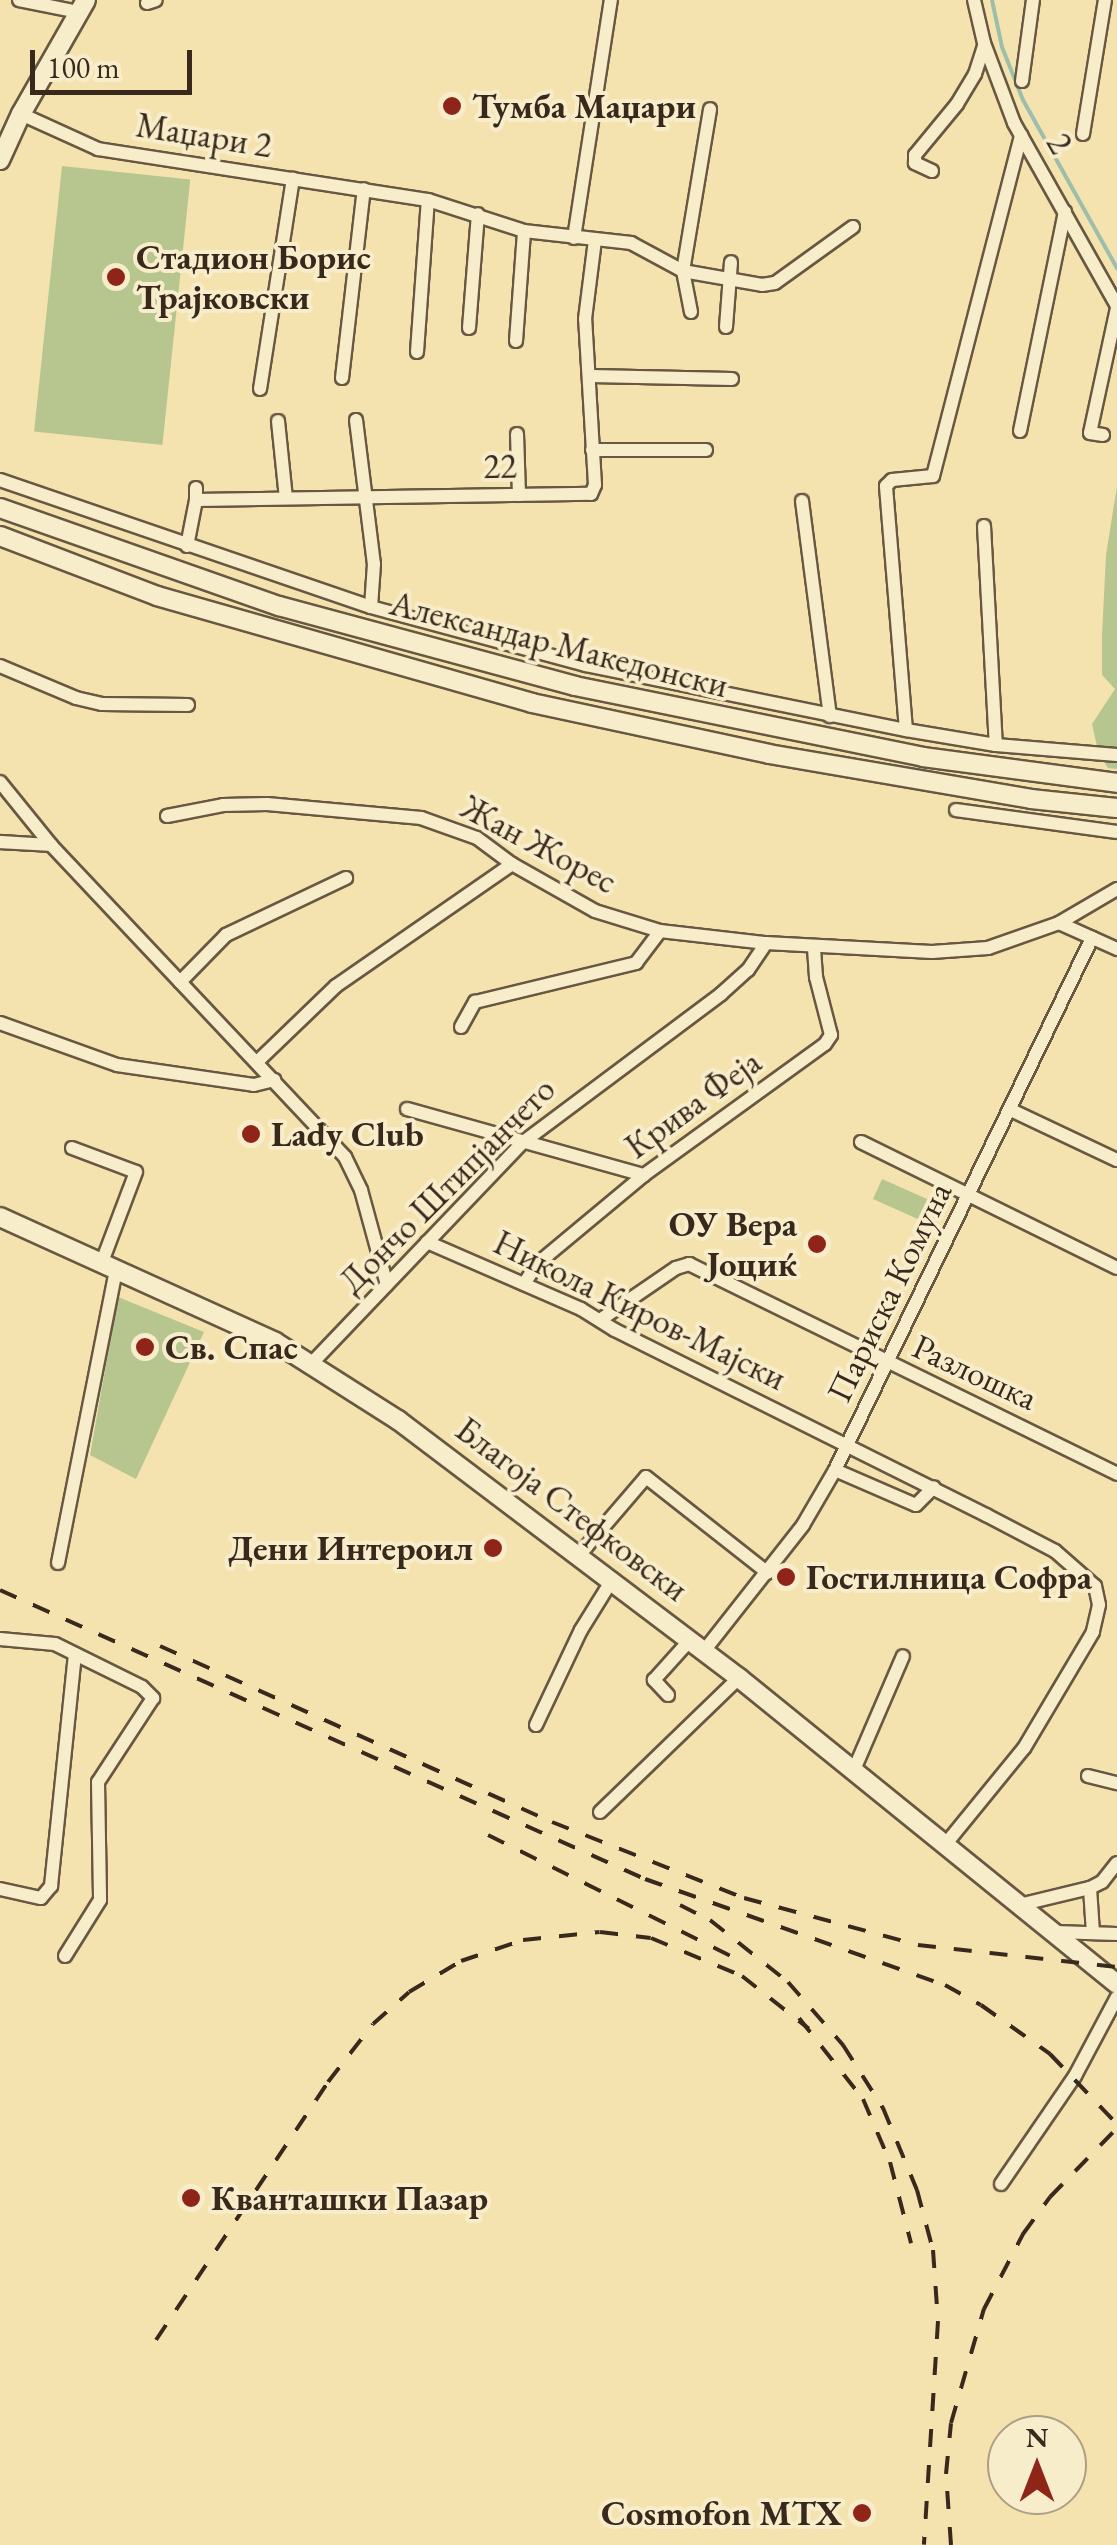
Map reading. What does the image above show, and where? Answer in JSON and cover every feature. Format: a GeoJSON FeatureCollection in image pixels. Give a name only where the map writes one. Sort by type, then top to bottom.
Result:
{"type":"FeatureCollection","features":[{"type":"Feature","properties":{"kind":"street"},"geometry":{"type":"LineString","coordinates":[[0,160],[21,114],[82,6],[19,0]]}},
{"type":"Feature","properties":{"kind":"street"},"geometry":{"type":"LineString","coordinates":[[574,238],[611,0]]}},
{"type":"Feature","properties":{"kind":"street","name":"2"},"geometry":{"type":"LineString","coordinates":[[974,0],[984,44],[1021,135],[1117,307]]}},
{"type":"Feature","properties":{"kind":"street"},"geometry":{"type":"LineString","coordinates":[[1022,81],[1033,0]]}},
{"type":"Feature","properties":{"kind":"street"},"geometry":{"type":"LineString","coordinates":[[1083,134],[1105,0]]}},
{"type":"Feature","properties":{"kind":"street"},"geometry":{"type":"LineString","coordinates":[[932,171],[915,163],[915,154],[975,74],[984,44]]}},
{"type":"Feature","properties":{"kind":"street"},"geometry":{"type":"LineString","coordinates":[[691,312],[683,271],[710,109]]}},
{"type":"Feature","properties":{"kind":"street","name":"Маџари 2"},"geometry":{"type":"LineString","coordinates":[[21,114],[98,148],[293,178],[260,389]]}},
{"type":"Feature","properties":{"kind":"street"},"geometry":{"type":"LineString","coordinates":[[906,730],[886,486],[892,480],[933,476],[1021,135]]}},
{"type":"Feature","properties":{"kind":"street"},"geometry":{"type":"LineString","coordinates":[[293,178],[428,200],[524,232],[642,246],[683,271],[772,284],[853,227]]}},
{"type":"Feature","properties":{"kind":"street"},"geometry":{"type":"LineString","coordinates":[[342,378],[364,189]]}},
{"type":"Feature","properties":{"kind":"street"},"geometry":{"type":"LineString","coordinates":[[417,352],[428,200]]}},
{"type":"Feature","properties":{"kind":"street"},"geometry":{"type":"LineString","coordinates":[[1020,431],[1064,212]]}},
{"type":"Feature","properties":{"kind":"street"},"geometry":{"type":"LineString","coordinates":[[469,328],[478,214]]}},
{"type":"Feature","properties":{"kind":"street"},"geometry":{"type":"LineString","coordinates":[[516,342],[524,232]]}},
{"type":"Feature","properties":{"kind":"street","name":"22"},"geometry":{"type":"LineString","coordinates":[[187,546],[196,494],[366,499],[591,494],[591,376],[585,320],[595,240]]}},
{"type":"Feature","properties":{"kind":"street"},"geometry":{"type":"LineString","coordinates":[[726,327],[732,262]]}},
{"type":"Feature","properties":{"kind":"street"},"geometry":{"type":"LineString","coordinates":[[1103,435],[1090,432],[1117,307]]}},
{"type":"Feature","properties":{"kind":"street"},"geometry":{"type":"LineString","coordinates":[[591,376],[732,380]]}},
{"type":"Feature","properties":{"kind":"street"},"geometry":{"type":"LineString","coordinates":[[356,420],[374,564],[371,607]]}},
{"type":"Feature","properties":{"kind":"street"},"geometry":{"type":"LineString","coordinates":[[278,421],[286,498]]}},
{"type":"Feature","properties":{"kind":"street"},"geometry":{"type":"LineString","coordinates":[[517,434],[519,496]]}},
{"type":"Feature","properties":{"kind":"street"},"geometry":{"type":"LineString","coordinates":[[592,450],[706,450]]}},
{"type":"Feature","properties":{"kind":"street"},"geometry":{"type":"LineString","coordinates":[[0,480],[371,607],[586,665],[906,730],[996,745],[1117,754]]}},
{"type":"Feature","properties":{"kind":"street"},"geometry":{"type":"LineString","coordinates":[[802,501],[830,716]]}},
{"type":"Feature","properties":{"kind":"street","name":"Александар Македонски"},"geometry":{"type":"LineString","coordinates":[[0,508],[278,606],[576,686],[924,756],[1117,783]]}},
{"type":"Feature","properties":{"kind":"street"},"geometry":{"type":"LineString","coordinates":[[984,526],[996,745]]}},
{"type":"Feature","properties":{"kind":"street","name":"Александар Македонски"},"geometry":{"type":"LineString","coordinates":[[0,536],[157,596],[532,702],[769,754],[1031,800],[1117,808]]}},
{"type":"Feature","properties":{"kind":"street"},"geometry":{"type":"LineString","coordinates":[[0,666],[89,701],[188,705]]}},
{"type":"Feature","properties":{"kind":"street"},"geometry":{"type":"LineString","coordinates":[[0,782],[50,844],[258,1061],[351,1167],[387,1285]]}},
{"type":"Feature","properties":{"kind":"street","name":"Жан Жорес"},"geometry":{"type":"LineString","coordinates":[[167,816],[223,805],[267,804],[421,818],[477,838],[512,864],[595,911],[660,930],[766,943],[932,952],[988,948],[1059,923],[1117,889]]}},
{"type":"Feature","properties":{"kind":"street"},"geometry":{"type":"LineString","coordinates":[[956,810],[1117,832]]}},
{"type":"Feature","properties":{"kind":"street"},"geometry":{"type":"LineString","coordinates":[[0,842],[50,844]]}},
{"type":"Feature","properties":{"kind":"street"},"geometry":{"type":"LineString","coordinates":[[258,1061],[336,986],[512,864]]}},
{"type":"Feature","properties":{"kind":"street"},"geometry":{"type":"LineString","coordinates":[[180,982],[226,936],[346,878]]}},
{"type":"Feature","properties":{"kind":"street"},"geometry":{"type":"LineString","coordinates":[[1059,923],[1117,949]]}},
{"type":"Feature","properties":{"kind":"street"},"geometry":{"type":"LineString","coordinates":[[461,1027],[475,1002],[636,963],[660,930]]}},
{"type":"Feature","properties":{"kind":"street","name":"Париска Комуна"},"geometry":{"type":"LineString","coordinates":[[668,1695],[654,1680],[697,1646],[768,1573],[835,1470],[1092,938]]}},
{"type":"Feature","properties":{"kind":"street","name":"Дончо Штипјанчето"},"geometry":{"type":"LineString","coordinates":[[312,1363],[522,1143],[722,994],[760,956],[766,943]]}},
{"type":"Feature","properties":{"kind":"street","name":"Крива Феја"},"geometry":{"type":"LineString","coordinates":[[524,1284],[537,1264],[644,1176],[829,1039],[814,946]]}},
{"type":"Feature","properties":{"kind":"street"},"geometry":{"type":"LineString","coordinates":[[0,1023],[116,1066],[254,1085],[274,1080]]}},
{"type":"Feature","properties":{"kind":"street"},"geometry":{"type":"LineString","coordinates":[[407,1109],[644,1176]]}},
{"type":"Feature","properties":{"kind":"street"},"geometry":{"type":"LineString","coordinates":[[1011,1110],[1117,1160]]}},
{"type":"Feature","properties":{"kind":"street"},"geometry":{"type":"LineString","coordinates":[[861,1142],[1117,1268]]}},
{"type":"Feature","properties":{"kind":"street"},"geometry":{"type":"LineString","coordinates":[[58,1563],[109,1266],[136,1172],[72,1148]]}},
{"type":"Feature","properties":{"kind":"street","name":"Благоја Стефковски"},"geometry":{"type":"LineString","coordinates":[[0,1217],[247,1328],[312,1363],[432,1444],[739,1678],[1117,1984]]}},
{"type":"Feature","properties":{"kind":"street","name":"Никола Киров-Мајски"},"geometry":{"type":"LineString","coordinates":[[428,1242],[600,1320],[934,1488],[1054,1552],[1095,1586],[1099,1604],[1093,1632],[1024,1748],[945,1845]]}},
{"type":"Feature","properties":{"kind":"street","name":"Разлошка"},"geometry":{"type":"LineString","coordinates":[[600,1320],[689,1264],[1117,1474]]}},
{"type":"Feature","properties":{"kind":"street"},"geometry":{"type":"LineString","coordinates":[[835,1470],[916,1505],[934,1488]]}},
{"type":"Feature","properties":{"kind":"street"},"geometry":{"type":"LineString","coordinates":[[580,1554],[646,1477],[768,1573]]}},
{"type":"Feature","properties":{"kind":"street"},"geometry":{"type":"LineString","coordinates":[[536,1726],[581,1630],[612,1580]]}},
{"type":"Feature","properties":{"kind":"street"},"geometry":{"type":"LineString","coordinates":[[0,1639],[55,1644],[142,1687],[154,1698],[98,1782],[100,1900],[66,1956]]}},
{"type":"Feature","properties":{"kind":"street"},"geometry":{"type":"LineString","coordinates":[[0,1889],[32,1898],[49,1891],[75,1654]]}},
{"type":"Feature","properties":{"kind":"street"},"geometry":{"type":"LineString","coordinates":[[852,1772],[903,1656]]}},
{"type":"Feature","properties":{"kind":"street"},"geometry":{"type":"LineString","coordinates":[[600,1812],[739,1678]]}},
{"type":"Feature","properties":{"kind":"street"},"geometry":{"type":"LineString","coordinates":[[1088,1776],[1117,1783]]}},
{"type":"Feature","properties":{"kind":"street"},"geometry":{"type":"LineString","coordinates":[[1020,1904],[1090,1888],[1102,1882],[1117,1863]]}},
{"type":"Feature","properties":{"kind":"street"},"geometry":{"type":"LineString","coordinates":[[1090,1888],[1105,1933]]}},
{"type":"Feature","properties":{"kind":"street"},"geometry":{"type":"LineString","coordinates":[[1056,1932],[1105,1933]]}},
{"type":"Feature","properties":{"kind":"street"},"geometry":{"type":"LineString","coordinates":[[1089,1961],[1093,1944],[1105,1933]]}},
{"type":"Feature","properties":{"kind":"street"},"geometry":{"type":"LineString","coordinates":[[1001,2184],[1075,2076],[1117,1997]]}},
{"type":"Feature","properties":{"kind":"green space","name":"Стадион Борис Трајковски"},"geometry":{"type":"Polygon","coordinates":[[[62,166],[190,179],[162,445],[34,432],[62,166]]]}},
{"type":"Feature","properties":{"kind":"green space"},"geometry":{"type":"Polygon","coordinates":[[[1117,486],[1117,769],[1108,768],[1099,755],[1092,724],[1115,689],[1102,675],[1102,635],[1106,555],[1117,486]]]}},
{"type":"Feature","properties":{"kind":"green space"},"geometry":{"type":"Polygon","coordinates":[[[882,1179],[945,1207],[936,1227],[873,1199],[882,1179]]]}},
{"type":"Feature","properties":{"kind":"green space"},"geometry":{"type":"Polygon","coordinates":[[[118,1297],[204,1332],[136,1479],[90,1455],[118,1297]]]}},
{"type":"Feature","properties":{"kind":"waterway"},"geometry":{"type":"LineString","coordinates":[[992,0],[1002,47],[1023,100],[1117,268]]}},
{"type":"Feature","properties":{"kind":"railway"},"geometry":{"type":"LineString","coordinates":[[0,1590],[645,1879],[945,1985],[981,2005],[1050,2054],[1117,2124]]}},
{"type":"Feature","properties":{"kind":"railway"},"geometry":{"type":"LineString","coordinates":[[160,1646],[552,1822],[744,1898],[918,1945],[1117,1967]]}},
{"type":"Feature","properties":{"kind":"railway"},"geometry":{"type":"LineString","coordinates":[[488,1835],[733,1957]]}},
{"type":"Feature","properties":{"kind":"railway"},"geometry":{"type":"LineString","coordinates":[[680,1905],[710,1920],[788,1982],[843,2045],[883,2108],[917,2190],[933,2250],[938,2321],[924,2545]]}},
{"type":"Feature","properties":{"kind":"railway"},"geometry":{"type":"LineString","coordinates":[[156,2340],[328,2082],[373,2024],[409,1992],[461,1961],[523,1940],[600,1932],[651,1938],[742,1976],[809,2029]]}},
{"type":"Feature","properties":{"kind":"railway"},"geometry":{"type":"LineString","coordinates":[[799,2018],[863,2099],[890,2162],[911,2243]]}},
{"type":"Feature","properties":{"kind":"railway"},"geometry":{"type":"LineString","coordinates":[[951,2545],[946,2474],[951,2423],[984,2309],[1023,2234],[1050,2197],[1117,2128]]}},
{"type":"Feature","properties":{"kind":"place","name":"Тумба Маџари"},"geometry":{"type":"Point","coordinates":[452,106]}},
{"type":"Feature","properties":{"kind":"place","name":"Стадион Борис Трајковски"},"geometry":{"type":"Point","coordinates":[116,277]}},
{"type":"Feature","properties":{"kind":"place","name":"Lady Club"},"geometry":{"type":"Point","coordinates":[251,1134]}},
{"type":"Feature","properties":{"kind":"place","name":"ОУ Вера Јоциќ"},"geometry":{"type":"Point","coordinates":[817,1244]}},
{"type":"Feature","properties":{"kind":"place","name":"Св. Спас"},"geometry":{"type":"Point","coordinates":[145,1347]}},
{"type":"Feature","properties":{"kind":"place","name":"Дени Интероил"},"geometry":{"type":"Point","coordinates":[493,1548]}},
{"type":"Feature","properties":{"kind":"place","name":"Гостилница Софра"},"geometry":{"type":"Point","coordinates":[786,1577]}},
{"type":"Feature","properties":{"kind":"place","name":"Кванташки Пазар"},"geometry":{"type":"Point","coordinates":[191,2198]}},
{"type":"Feature","properties":{"kind":"place","name":"Cosmofon MTX"},"geometry":{"type":"Point","coordinates":[862,2513]}}]}
